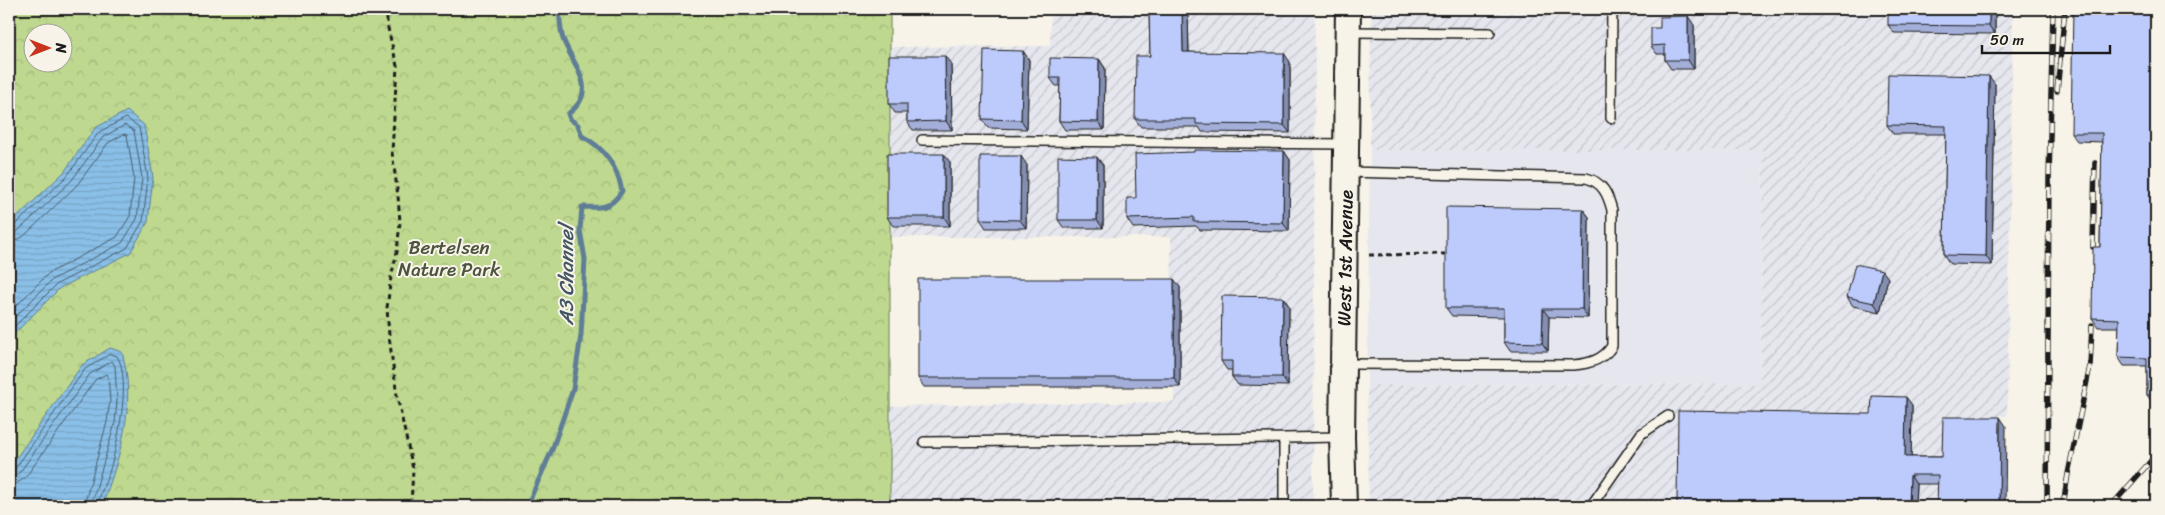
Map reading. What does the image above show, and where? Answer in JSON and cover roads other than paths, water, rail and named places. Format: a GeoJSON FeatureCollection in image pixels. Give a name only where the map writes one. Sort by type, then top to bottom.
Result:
{"type":"FeatureCollection","features":[{"type":"Feature","properties":{"kind":"street","name":"West 1st Avenue"},"geometry":{"type":"LineString","coordinates":[[1344,506],[1342,437],[1348,20]]}},
{"type":"Feature","properties":{"kind":"lane"},"geometry":{"type":"LineString","coordinates":[[1611,118],[1612,9]]}},
{"type":"Feature","properties":{"kind":"lane"},"geometry":{"type":"LineString","coordinates":[[1348,20],[1490,33]]}},
{"type":"Feature","properties":{"kind":"lane"},"geometry":{"type":"LineString","coordinates":[[922,140],[1346,144]]}},
{"type":"Feature","properties":{"kind":"lane"},"geometry":{"type":"LineString","coordinates":[[1343,364],[1573,365],[1586,364],[1599,358],[1606,354],[1612,346],[1612,210],[1609,198],[1595,180],[1586,178],[1346,172]]}},
{"type":"Feature","properties":{"kind":"lane"},"geometry":{"type":"LineString","coordinates":[[1591,506],[1641,434],[1668,416]]}},
{"type":"Feature","properties":{"kind":"lane"},"geometry":{"type":"LineString","coordinates":[[924,442],[1342,437]]}},
{"type":"Feature","properties":{"kind":"lane"},"geometry":{"type":"LineString","coordinates":[[1284,438],[1284,506]]}},
{"type":"Feature","properties":{"kind":"water"},"geometry":{"type":"Polygon","coordinates":[[[127,111],[144,125],[153,177],[148,222],[130,253],[60,288],[9,339],[9,225],[64,172],[95,128],[127,111]]]}},
{"type":"Feature","properties":{"kind":"water"},"geometry":{"type":"Polygon","coordinates":[[[110,348],[122,352],[128,391],[127,411],[115,469],[102,506],[9,506],[9,468],[82,365],[110,348]]]}},
{"type":"Feature","properties":{"kind":"waterway","name":"A3 Channel"},"geometry":{"type":"LineString","coordinates":[[527,506],[552,450],[573,389],[581,335],[585,259],[580,230],[582,207],[605,206],[614,201],[622,191],[617,174],[609,159],[597,146],[582,136],[578,125],[570,119],[568,114],[577,105],[582,96],[583,87],[582,78],[563,39],[559,9]]}},
{"type":"Feature","properties":{"kind":"railway"},"geometry":{"type":"LineString","coordinates":[[2047,506],[2049,179],[2053,9]]}},
{"type":"Feature","properties":{"kind":"railway"},"geometry":{"type":"LineString","coordinates":[[2057,91],[2065,9]]}},
{"type":"Feature","properties":{"kind":"railway"},"geometry":{"type":"LineString","coordinates":[[2093,247],[2095,163]]}},
{"type":"Feature","properties":{"kind":"railway"},"geometry":{"type":"LineString","coordinates":[[2063,506],[2090,366],[2092,325]]}},
{"type":"Feature","properties":{"kind":"railway"},"geometry":{"type":"LineString","coordinates":[[2111,506],[2156,455]]}},
{"type":"Feature","properties":{"kind":"park label","name":"Bertelsen Nature Park"},"geometry":{"type":"Point","coordinates":[449,258]}}]}
